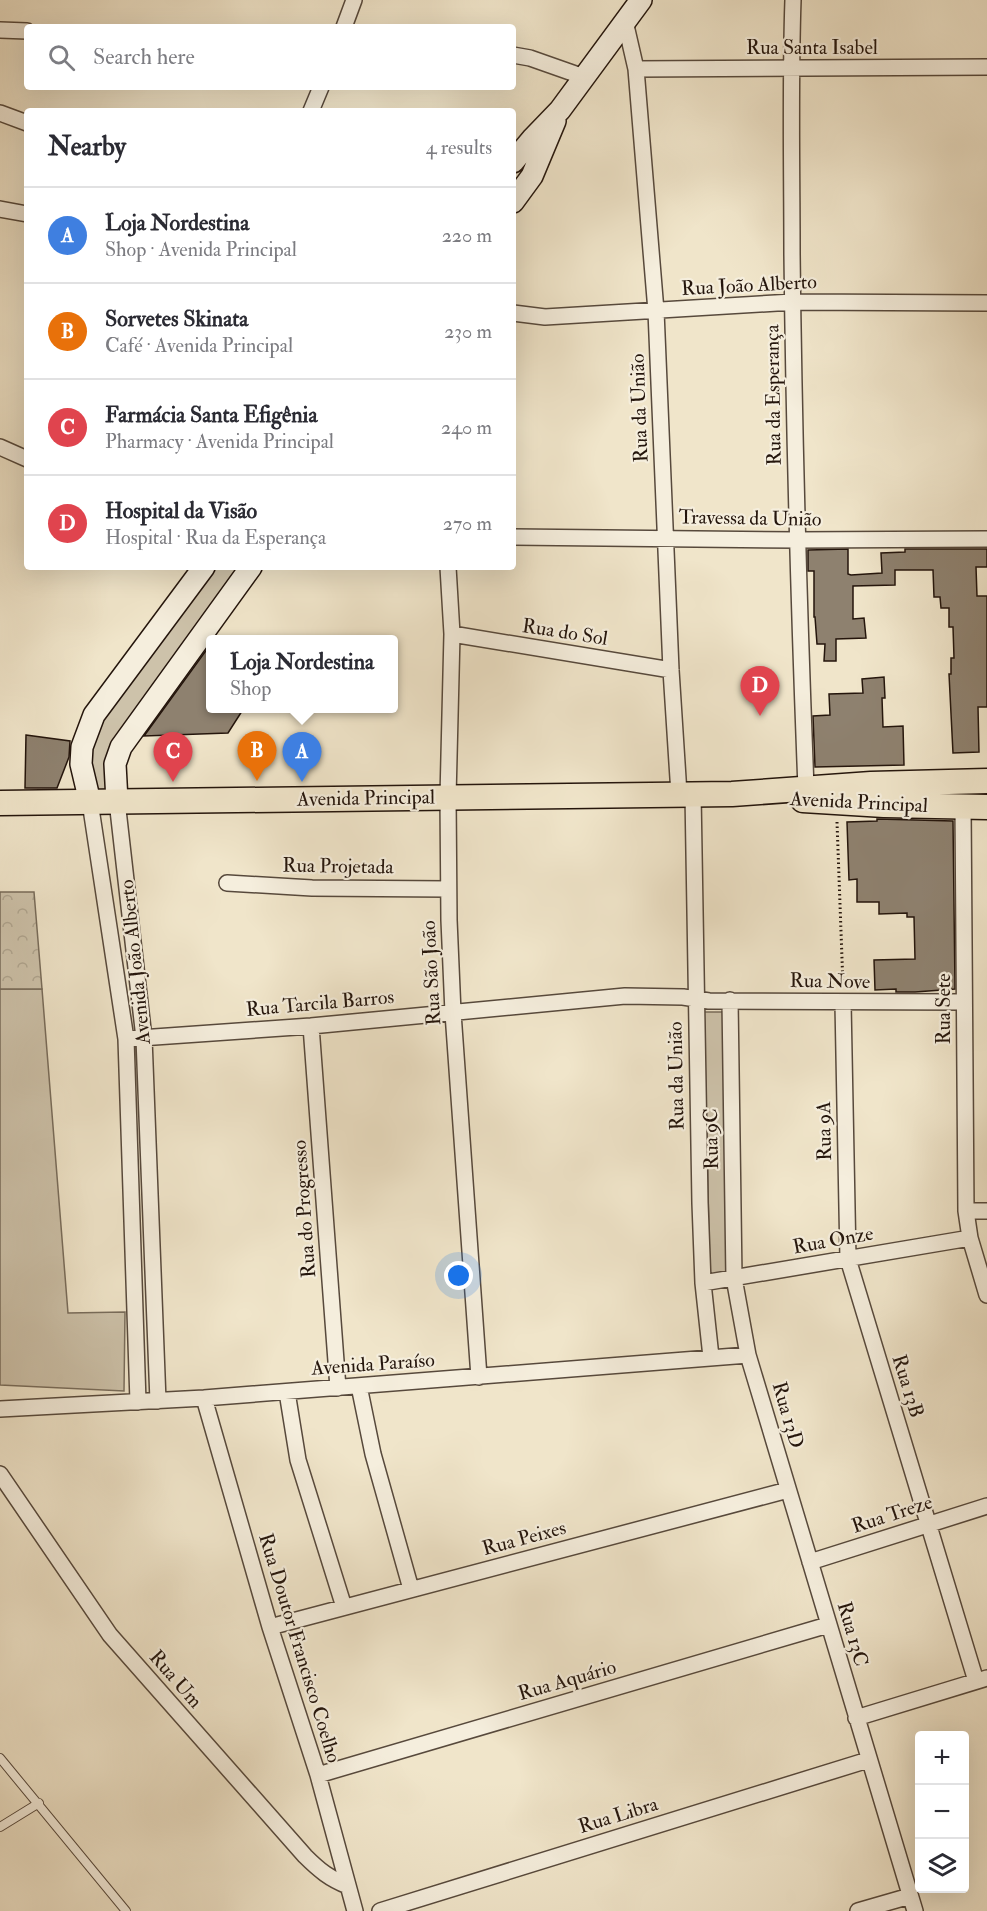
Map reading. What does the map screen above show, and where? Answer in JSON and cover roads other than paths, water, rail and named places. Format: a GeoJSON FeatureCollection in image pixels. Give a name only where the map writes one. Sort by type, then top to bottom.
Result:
{"type":"FeatureCollection","features":[{"type":"Feature","properties":{"kind":"main road","name":"Avenida Principal"},"geometry":{"type":"LineString","coordinates":[[0,803],[732,794],[871,784],[987,781]]}},
{"type":"Feature","properties":{"kind":"main road","name":"Avenida Principal"},"geometry":{"type":"LineString","coordinates":[[732,794],[836,803],[987,807]]}},
{"type":"Feature","properties":{"kind":"street"},"geometry":{"type":"LineString","coordinates":[[345,24],[354,0]]}},
{"type":"Feature","properties":{"kind":"street"},"geometry":{"type":"LineString","coordinates":[[516,158],[560,110],[641,0]]}},
{"type":"Feature","properties":{"kind":"street","name":"Rua da Esperança"},"geometry":{"type":"LineString","coordinates":[[793,0],[791,68],[793,302],[797,540],[806,789]]}},
{"type":"Feature","properties":{"kind":"street","name":"Rua da União"},"geometry":{"type":"LineString","coordinates":[[625,21],[636,69],[656,310],[671,670],[686,794],[696,998],[703,1283],[711,1357]]}},
{"type":"Feature","properties":{"kind":"street"},"geometry":{"type":"LineString","coordinates":[[0,30],[24,32]]}},
{"type":"Feature","properties":{"kind":"street"},"geometry":{"type":"LineString","coordinates":[[516,56],[530,58],[584,77]]}},
{"type":"Feature","properties":{"kind":"street","name":"Rua Santa Isabel"},"geometry":{"type":"LineString","coordinates":[[636,69],[987,67]]}},
{"type":"Feature","properties":{"kind":"street"},"geometry":{"type":"LineString","coordinates":[[312,108],[320,90]]}},
{"type":"Feature","properties":{"kind":"street"},"geometry":{"type":"LineString","coordinates":[[516,198],[532,176],[560,110]]}},
{"type":"Feature","properties":{"kind":"street"},"geometry":{"type":"LineString","coordinates":[[0,113],[24,122]]}},
{"type":"Feature","properties":{"kind":"street"},"geometry":{"type":"LineString","coordinates":[[0,209],[24,213]]}},
{"type":"Feature","properties":{"kind":"street","name":"Rua João Alberto"},"geometry":{"type":"LineString","coordinates":[[516,313],[545,317],[793,302],[987,303]]}},
{"type":"Feature","properties":{"kind":"street"},"geometry":{"type":"LineString","coordinates":[[0,447],[24,458]]}},
{"type":"Feature","properties":{"kind":"street","name":"Travessa da União"},"geometry":{"type":"LineString","coordinates":[[516,537],[797,540],[987,538]]}},
{"type":"Feature","properties":{"kind":"street","name":"Avenida João Alberto"},"geometry":{"type":"LineString","coordinates":[[138,1402],[126,1039],[90,802],[81,764],[82,747],[94,716],[202,570]]}},
{"type":"Feature","properties":{"kind":"street","name":"Avenida João Alberto"},"geometry":{"type":"LineString","coordinates":[[158,1401],[144,1038],[117,801],[115,764],[121,747],[250,570]]}},
{"type":"Feature","properties":{"kind":"street","name":"Rua São João"},"geometry":{"type":"LineString","coordinates":[[448,570],[452,634],[448,889],[453,1013],[479,1377]]}},
{"type":"Feature","properties":{"kind":"street","name":"Rua do Sol"},"geometry":{"type":"LineString","coordinates":[[452,634],[671,670]]}},
{"type":"Feature","properties":{"kind":"street","name":"Rua Sete"},"geometry":{"type":"LineString","coordinates":[[963,807],[966,1211],[970,1238],[987,1294]]}},
{"type":"Feature","properties":{"kind":"street","name":"Rua Projetada"},"geometry":{"type":"LineString","coordinates":[[227,883],[312,888],[448,889]]}},
{"type":"Feature","properties":{"kind":"street","name":"Rua Tarcila Barros"},"geometry":{"type":"LineString","coordinates":[[126,1039],[311,1026],[625,996],[696,998]]}},
{"type":"Feature","properties":{"kind":"street","name":"Rua Nove"},"geometry":{"type":"LineString","coordinates":[[696,998],[709,1001],[964,1002]]}},
{"type":"Feature","properties":{"kind":"street","name":"Rua 9C"},"geometry":{"type":"LineString","coordinates":[[730,1000],[734,1278]]}},
{"type":"Feature","properties":{"kind":"street","name":"Rua 9A"},"geometry":{"type":"LineString","coordinates":[[843,1003],[848,1259]]}},
{"type":"Feature","properties":{"kind":"street","name":"Rua do Progresso"},"geometry":{"type":"LineString","coordinates":[[311,1026],[338,1388]]}},
{"type":"Feature","properties":{"kind":"street"},"geometry":{"type":"LineString","coordinates":[[966,1211],[987,1210]]}},
{"type":"Feature","properties":{"kind":"street","name":"Rua Onze"},"geometry":{"type":"LineString","coordinates":[[703,1283],[970,1238]]}},
{"type":"Feature","properties":{"kind":"street","name":"Rua 13B"},"geometry":{"type":"LineString","coordinates":[[848,1259],[928,1525],[982,1680]]}},
{"type":"Feature","properties":{"kind":"street","name":"Rua 13D"},"geometry":{"type":"LineString","coordinates":[[734,1278],[748,1355],[810,1562]]}},
{"type":"Feature","properties":{"kind":"street","name":"Avenida Paraíso"},"geometry":{"type":"LineString","coordinates":[[0,1409],[204,1398],[748,1355]]}},
{"type":"Feature","properties":{"kind":"street"},"geometry":{"type":"LineString","coordinates":[[358,1386],[373,1454],[411,1590]]}},
{"type":"Feature","properties":{"kind":"street"},"geometry":{"type":"LineString","coordinates":[[287,1392],[298,1461],[344,1607]]}},
{"type":"Feature","properties":{"kind":"street","name":"Rua Doutor Francisco Coelho"},"geometry":{"type":"LineString","coordinates":[[204,1398],[270,1627],[318,1775],[355,1911]]}},
{"type":"Feature","properties":{"kind":"street","name":"Rua Um"},"geometry":{"type":"LineString","coordinates":[[0,1474],[110,1635],[305,1856],[332,1880],[348,1886]]}},
{"type":"Feature","properties":{"kind":"street","name":"Rua Peixes"},"geometry":{"type":"LineString","coordinates":[[270,1627],[788,1490]]}},
{"type":"Feature","properties":{"kind":"street","name":"Rua Treze"},"geometry":{"type":"LineString","coordinates":[[810,1562],[987,1506]]}},
{"type":"Feature","properties":{"kind":"street","name":"Rua 13C"},"geometry":{"type":"LineString","coordinates":[[810,1562],[915,1911]]}},
{"type":"Feature","properties":{"kind":"street","name":"Rua Aquário"},"geometry":{"type":"LineString","coordinates":[[318,1775],[828,1625]]}},
{"type":"Feature","properties":{"kind":"street"},"geometry":{"type":"LineString","coordinates":[[856,1718],[982,1680]]}},
{"type":"Feature","properties":{"kind":"street","name":"Rua Libra"},"geometry":{"type":"LineString","coordinates":[[380,1911],[868,1760]]}},
{"type":"Feature","properties":{"kind":"street"},"geometry":{"type":"LineString","coordinates":[[858,1911],[910,1896]]}},
{"type":"Feature","properties":{"kind":"lane"},"geometry":{"type":"LineString","coordinates":[[0,1758],[126,1911]]}},
{"type":"Feature","properties":{"kind":"lane"},"geometry":{"type":"LineString","coordinates":[[0,1827],[39,1803]]}},
{"type":"Feature","properties":{"kind":"place","name":"Hospital da Visão"},"geometry":{"type":"Point","coordinates":[760,716]}},
{"type":"Feature","properties":{"kind":"place","name":"Sorvetes Skinata"},"geometry":{"type":"Point","coordinates":[257,781]}},
{"type":"Feature","properties":{"kind":"place","name":"Farmácia Santa Efigênia"},"geometry":{"type":"Point","coordinates":[173,782]}},
{"type":"Feature","properties":{"kind":"place","name":"Loja Nordestina"},"geometry":{"type":"Point","coordinates":[302,782]}}]}
